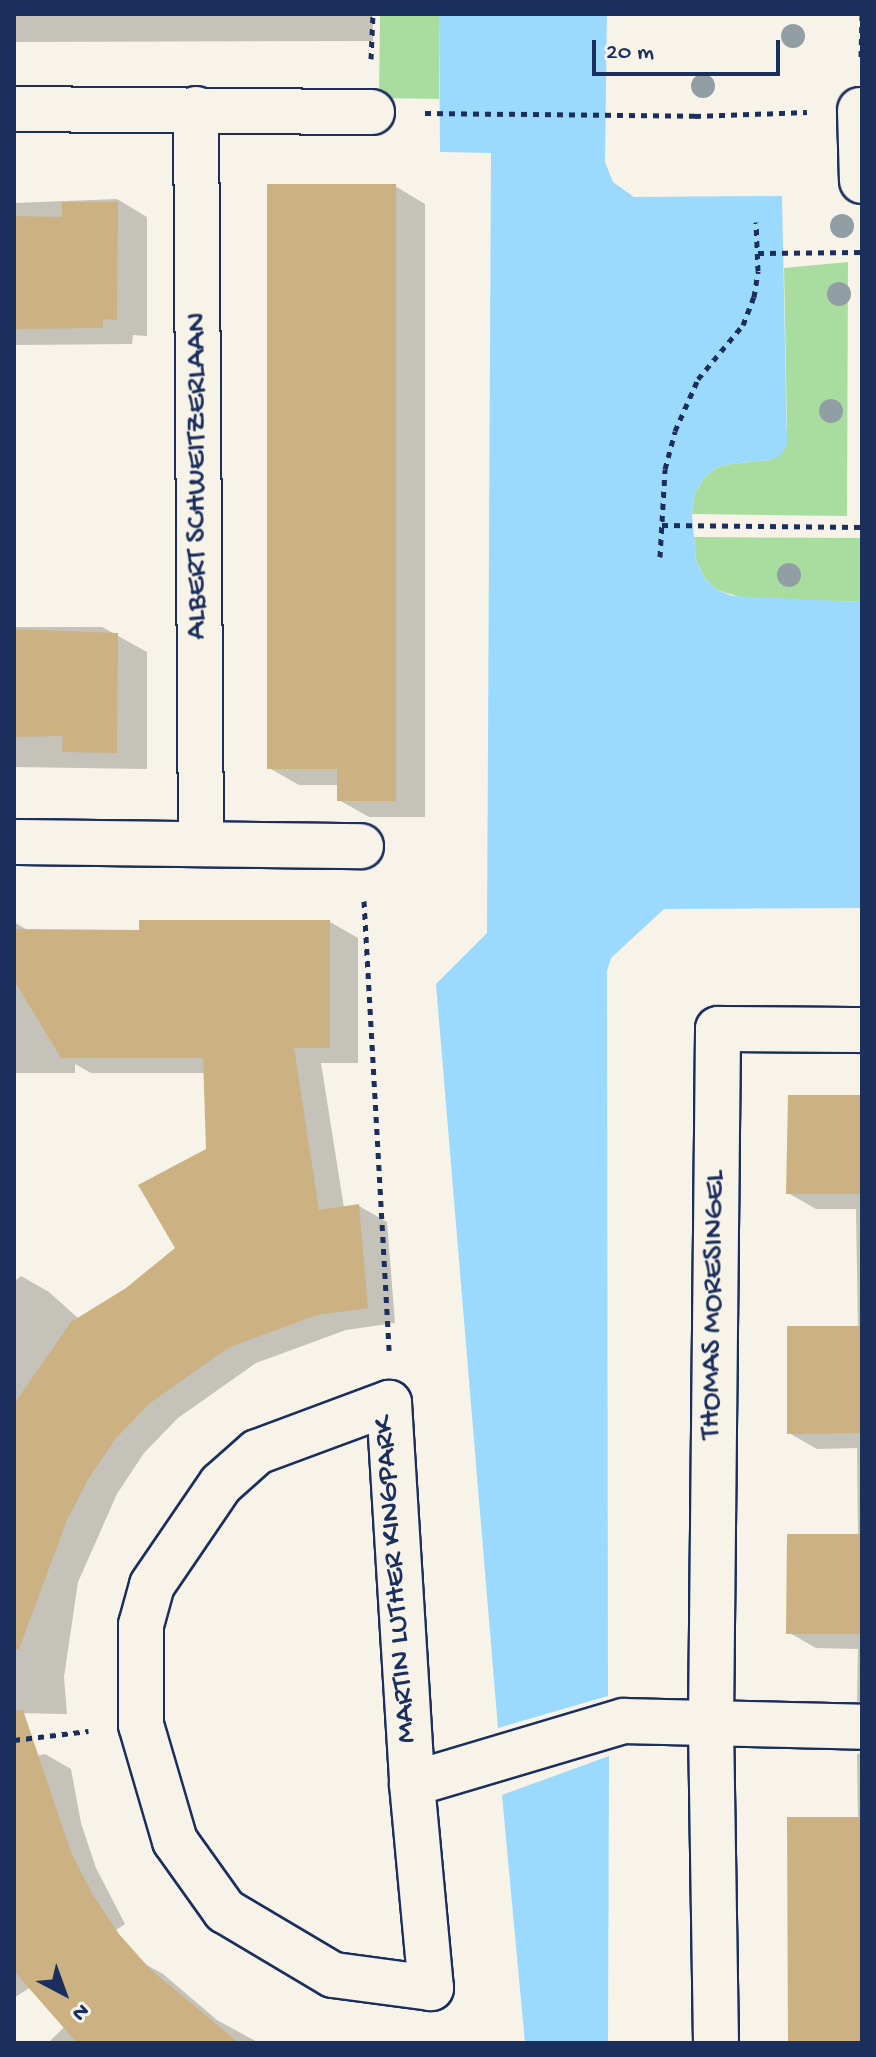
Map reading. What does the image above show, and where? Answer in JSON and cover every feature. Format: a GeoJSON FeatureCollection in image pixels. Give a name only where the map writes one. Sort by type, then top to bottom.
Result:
{"type":"FeatureCollection","features":[{"type":"Feature","properties":{"kind":"street"},"geometry":{"type":"LineString","coordinates":[[14,109],[372,112]]}},
{"type":"Feature","properties":{"kind":"street","name":"ALBERT SCHWEITZERLAAN"},"geometry":{"type":"LineString","coordinates":[[196,109],[201,842]]}},
{"type":"Feature","properties":{"kind":"street"},"geometry":{"type":"LineString","coordinates":[[860,110],[862,181]]}},
{"type":"Feature","properties":{"kind":"street"},"geometry":{"type":"LineString","coordinates":[[14,842],[361,846]]}},
{"type":"Feature","properties":{"kind":"street","name":"THOMAS MORESINGEL"},"geometry":{"type":"LineString","coordinates":[[711,1725],[718,1029],[862,1030]]}},
{"type":"Feature","properties":{"kind":"street","name":"MARTIN LUTHER KINGPARK"},"geometry":{"type":"LineString","coordinates":[[389,1403],[412,1784],[431,1988],[333,1975],[225,1911],[175,1841],[141,1725],[141,1625],[152,1585],[221,1484],[257,1452],[389,1403]]}},
{"type":"Feature","properties":{"kind":"street"},"geometry":{"type":"LineString","coordinates":[[412,1784],[624,1721],[862,1727]]}},
{"type":"Feature","properties":{"kind":"street"},"geometry":{"type":"LineString","coordinates":[[711,1725],[716,2043]]}},
{"type":"Feature","properties":{"kind":"path"},"geometry":{"type":"LineString","coordinates":[[372,112],[695,116]]}},
{"type":"Feature","properties":{"kind":"path"},"geometry":{"type":"LineString","coordinates":[[660,557],[665,469],[675,431],[698,379],[743,325],[754,297],[758,253],[756,222]]}},
{"type":"Feature","properties":{"kind":"path"},"geometry":{"type":"LineString","coordinates":[[758,253],[862,252]]}},
{"type":"Feature","properties":{"kind":"path"},"geometry":{"type":"LineString","coordinates":[[662,525],[700,528],[862,527]]}},
{"type":"Feature","properties":{"kind":"path"},"geometry":{"type":"LineString","coordinates":[[361,846],[389,1344],[389,1403]]}},
{"type":"Feature","properties":{"kind":"path"},"geometry":{"type":"LineString","coordinates":[[14,1740],[141,1725]]}},
{"type":"Feature","properties":{"kind":"green space"},"geometry":{"type":"Polygon","coordinates":[[[380,14],[439,14],[439,99],[379,98],[380,14]]]}},
{"type":"Feature","properties":{"kind":"green space"},"geometry":{"type":"Polygon","coordinates":[[[848,262],[847,516],[692,514],[695,492],[705,477],[717,467],[770,460],[787,429],[784,268],[848,262]]]}},
{"type":"Feature","properties":{"kind":"green space"},"geometry":{"type":"Polygon","coordinates":[[[694,537],[862,538],[862,602],[743,598],[717,590],[705,579],[696,560],[694,537]]]}},
{"type":"Feature","properties":{"kind":"water"},"geometry":{"type":"Polygon","coordinates":[[[439,14],[607,14],[605,162],[613,182],[634,197],[782,196],[787,444],[781,455],[770,460],[717,467],[705,477],[695,492],[692,514],[696,560],[705,579],[717,590],[732,596],[862,602],[862,908],[664,909],[611,958],[607,971],[608,1696],[498,1728],[436,984],[487,933],[491,153],[440,152],[439,14]]]}},
{"type":"Feature","properties":{"kind":"water"},"geometry":{"type":"Polygon","coordinates":[[[609,1756],[608,2043],[525,2043],[502,1795],[609,1756]]]}},
{"type":"Feature","properties":{"kind":"building"},"geometry":{"type":"Polygon","coordinates":[[[267,184],[396,184],[396,801],[337,801],[337,769],[267,769],[267,184]]]}},
{"type":"Feature","properties":{"kind":"building"},"geometry":{"type":"Polygon","coordinates":[[[62,202],[118,202],[117,320],[103,319],[103,328],[14,329],[14,216],[62,217],[62,202]]]}},
{"type":"Feature","properties":{"kind":"building"},"geometry":{"type":"Polygon","coordinates":[[[14,629],[118,633],[117,753],[62,752],[63,736],[14,737],[14,629]]]}},
{"type":"Feature","properties":{"kind":"building"},"geometry":{"type":"Polygon","coordinates":[[[139,920],[330,920],[330,1048],[294,1048],[319,1210],[359,1204],[368,1308],[317,1315],[228,1348],[150,1403],[116,1438],[89,1478],[67,1520],[19,1649],[14,1649],[14,1404],[71,1322],[126,1288],[175,1248],[138,1185],[206,1149],[203,1058],[61,1058],[14,980],[14,929],[139,930],[139,920]]]}},
{"type":"Feature","properties":{"kind":"building"},"geometry":{"type":"Polygon","coordinates":[[[788,1095],[862,1095],[862,1194],[786,1194],[788,1095]]]}},
{"type":"Feature","properties":{"kind":"building"},"geometry":{"type":"Polygon","coordinates":[[[787,1326],[862,1326],[862,1433],[787,1434],[787,1326]]]}},
{"type":"Feature","properties":{"kind":"building"},"geometry":{"type":"Polygon","coordinates":[[[787,1534],[862,1534],[862,1634],[786,1634],[787,1534]]]}},
{"type":"Feature","properties":{"kind":"building"},"geometry":{"type":"Polygon","coordinates":[[[23,1710],[71,1852],[93,1895],[119,1934],[151,1970],[239,2043],[77,2043],[14,1971],[14,1711],[23,1710]]]}},
{"type":"Feature","properties":{"kind":"building"},"geometry":{"type":"Polygon","coordinates":[[[787,1817],[862,1817],[862,2043],[788,2043],[787,1817]]]}}]}
